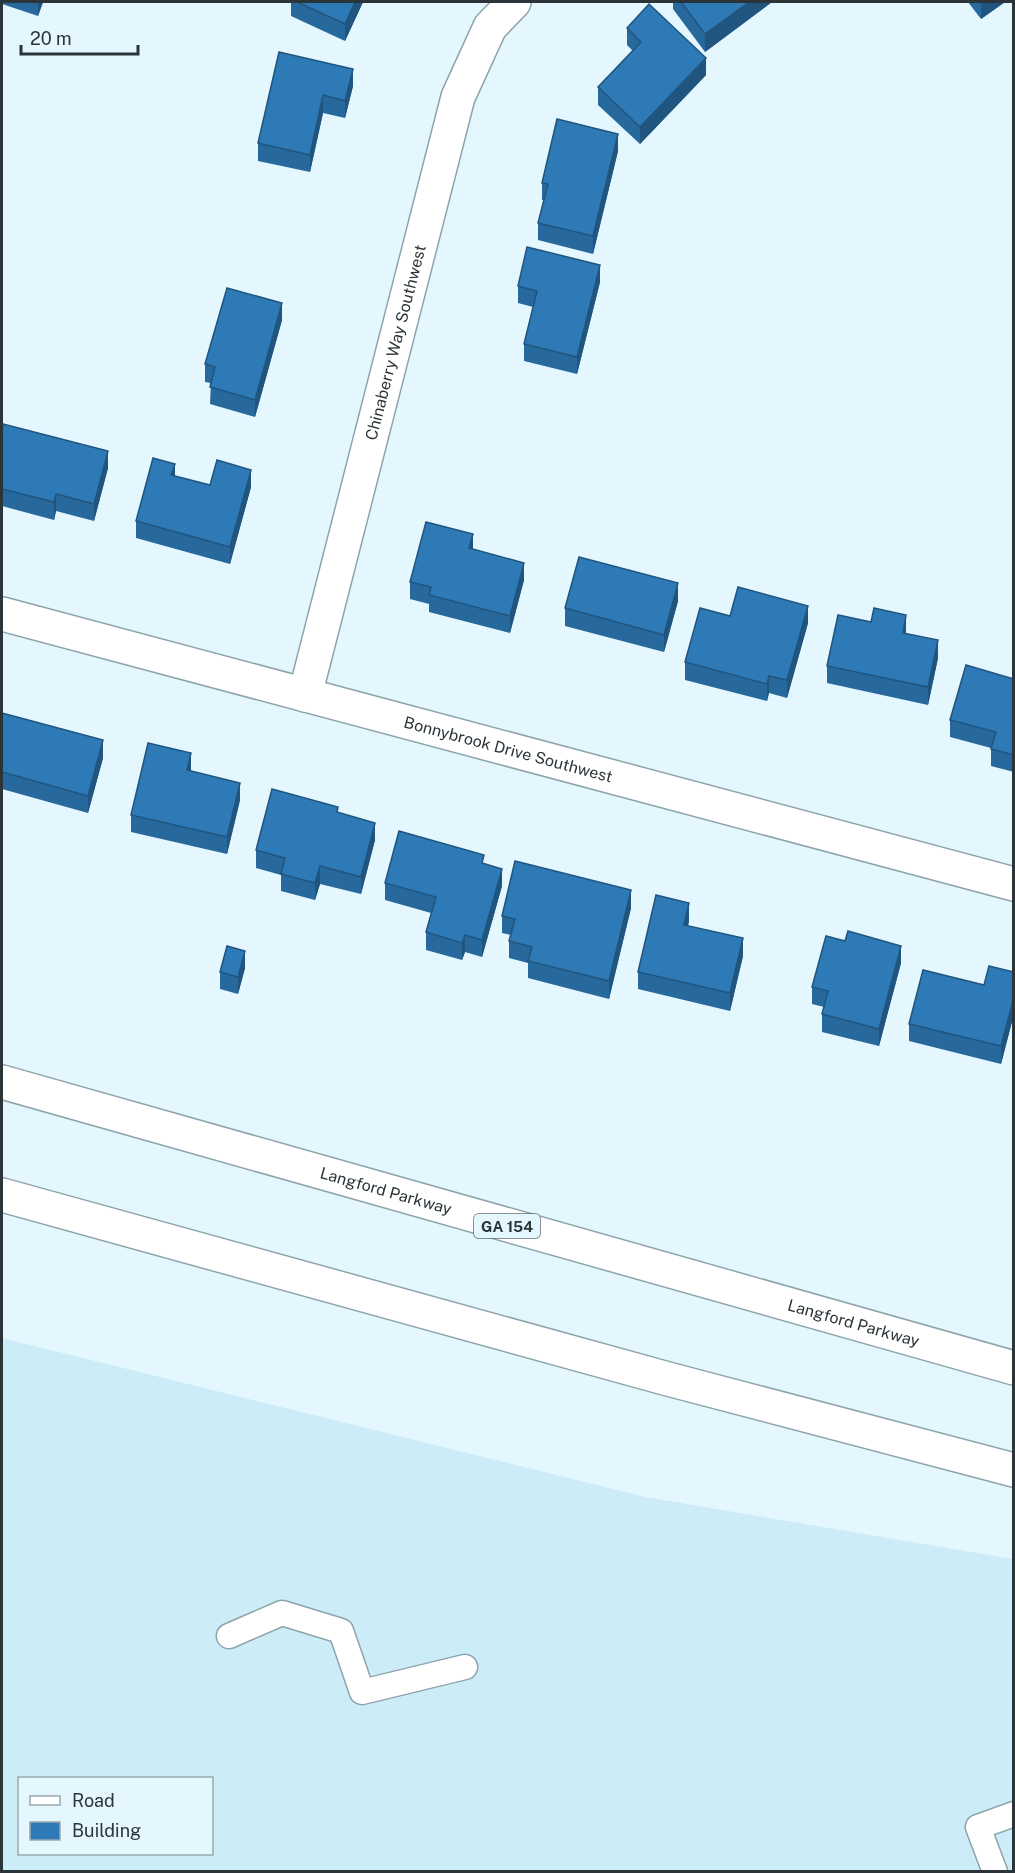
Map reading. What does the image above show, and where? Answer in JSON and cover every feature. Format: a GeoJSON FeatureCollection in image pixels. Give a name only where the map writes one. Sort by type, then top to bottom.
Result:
{"type":"FeatureCollection","features":[{"type":"Feature","properties":{"kind":"main road","name":"Chinaberry Way Southwest"},"geometry":{"type":"LineString","coordinates":[[305,695],[458,97],[490,27],[514,2]]}},
{"type":"Feature","properties":{"kind":"main road","name":"Bonnybrook Drive Southwest"},"geometry":{"type":"LineString","coordinates":[[2,614],[1014,884]]}},
{"type":"Feature","properties":{"kind":"main road","name":"Langford Parkway"},"geometry":{"type":"LineString","coordinates":[[2,1082],[1014,1368]]}},
{"type":"Feature","properties":{"kind":"main road"},"geometry":{"type":"LineString","coordinates":[[2,1195],[668,1379],[1014,1470]]}},
{"type":"Feature","properties":{"kind":"lane"},"geometry":{"type":"LineString","coordinates":[[229,1636],[282,1613],[341,1631],[362,1692],[465,1667]]}},
{"type":"Feature","properties":{"kind":"lane"},"geometry":{"type":"LineString","coordinates":[[994,1872],[978,1827],[1014,1814]]}},
{"type":"Feature","properties":{"kind":"shaded area"},"geometry":{"type":"Polygon","coordinates":[[[2,1338],[645,1497],[1013,1559],[1013,1871],[2,1872],[2,1338]]]}},
{"type":"Feature","properties":{"kind":"building"},"geometry":{"type":"Polygon","coordinates":[[[297,2],[355,2],[345,24],[297,2]]]}},
{"type":"Feature","properties":{"kind":"building"},"geometry":{"type":"Polygon","coordinates":[[[681,2],[749,2],[705,34],[681,2]]]}},
{"type":"Feature","properties":{"kind":"building"},"geometry":{"type":"Polygon","coordinates":[[[649,4],[706,58],[640,127],[598,87],[641,42],[627,28],[649,4]]]}},
{"type":"Feature","properties":{"kind":"building"},"geometry":{"type":"Polygon","coordinates":[[[279,52],[353,69],[345,101],[323,95],[310,155],[258,143],[279,52]]]}},
{"type":"Feature","properties":{"kind":"building"},"geometry":{"type":"Polygon","coordinates":[[[557,119],[618,134],[593,236],[538,223],[548,184],[542,183],[557,119]]]}},
{"type":"Feature","properties":{"kind":"building"},"geometry":{"type":"Polygon","coordinates":[[[527,247],[600,265],[577,357],[524,344],[537,291],[518,286],[527,247]]]}},
{"type":"Feature","properties":{"kind":"building"},"geometry":{"type":"Polygon","coordinates":[[[227,288],[282,303],[255,400],[210,387],[215,367],[205,364],[227,288]]]}},
{"type":"Feature","properties":{"kind":"building"},"geometry":{"type":"Polygon","coordinates":[[[3,424],[108,451],[94,504],[56,494],[54,502],[2,489],[3,424]]]}},
{"type":"Feature","properties":{"kind":"building"},"geometry":{"type":"Polygon","coordinates":[[[153,458],[175,464],[171,475],[210,485],[217,460],[251,470],[230,547],[136,521],[153,458]]]}},
{"type":"Feature","properties":{"kind":"building"},"geometry":{"type":"Polygon","coordinates":[[[426,522],[473,534],[469,548],[524,563],[510,616],[429,595],[431,587],[410,582],[426,522]]]}},
{"type":"Feature","properties":{"kind":"building"},"geometry":{"type":"Polygon","coordinates":[[[579,557],[678,583],[664,635],[565,608],[579,557]]]}},
{"type":"Feature","properties":{"kind":"building"},"geometry":{"type":"Polygon","coordinates":[[[738,587],[808,606],[787,680],[769,676],[767,684],[685,662],[700,608],[730,616],[738,587]]]}},
{"type":"Feature","properties":{"kind":"building"},"geometry":{"type":"Polygon","coordinates":[[[874,608],[906,615],[903,633],[938,640],[928,687],[827,666],[838,615],[871,622],[874,608]]]}},
{"type":"Feature","properties":{"kind":"building"},"geometry":{"type":"Polygon","coordinates":[[[966,665],[1014,679],[1014,755],[991,749],[996,732],[950,720],[966,665]]]}},
{"type":"Feature","properties":{"kind":"building"},"geometry":{"type":"Polygon","coordinates":[[[2,713],[103,740],[88,796],[2,772],[2,713]]]}},
{"type":"Feature","properties":{"kind":"building"},"geometry":{"type":"Polygon","coordinates":[[[148,743],[191,753],[187,770],[240,783],[227,837],[131,815],[148,743]]]}},
{"type":"Feature","properties":{"kind":"building"},"geometry":{"type":"Polygon","coordinates":[[[272,789],[338,807],[337,812],[375,823],[361,877],[320,866],[315,883],[281,874],[285,858],[256,850],[272,789]]]}},
{"type":"Feature","properties":{"kind":"building"},"geometry":{"type":"Polygon","coordinates":[[[399,831],[484,855],[482,863],[502,869],[482,940],[465,935],[462,943],[426,932],[436,897],[385,883],[399,831]]]}},
{"type":"Feature","properties":{"kind":"building"},"geometry":{"type":"Polygon","coordinates":[[[515,861],[631,890],[609,981],[528,961],[532,947],[509,941],[515,919],[502,916],[515,861]]]}},
{"type":"Feature","properties":{"kind":"building"},"geometry":{"type":"Polygon","coordinates":[[[656,895],[689,903],[684,925],[743,938],[730,993],[638,972],[656,895]]]}},
{"type":"Feature","properties":{"kind":"building"},"geometry":{"type":"Polygon","coordinates":[[[848,931],[901,946],[879,1029],[822,1014],[828,991],[812,987],[826,936],[845,941],[848,931]]]}},
{"type":"Feature","properties":{"kind":"building"},"geometry":{"type":"Polygon","coordinates":[[[227,946],[245,951],[238,977],[220,972],[227,946]]]}},
{"type":"Feature","properties":{"kind":"building"},"geometry":{"type":"Polygon","coordinates":[[[989,966],[1014,972],[1014,997],[1001,1046],[909,1024],[923,970],[984,985],[989,966]]]}}]}
